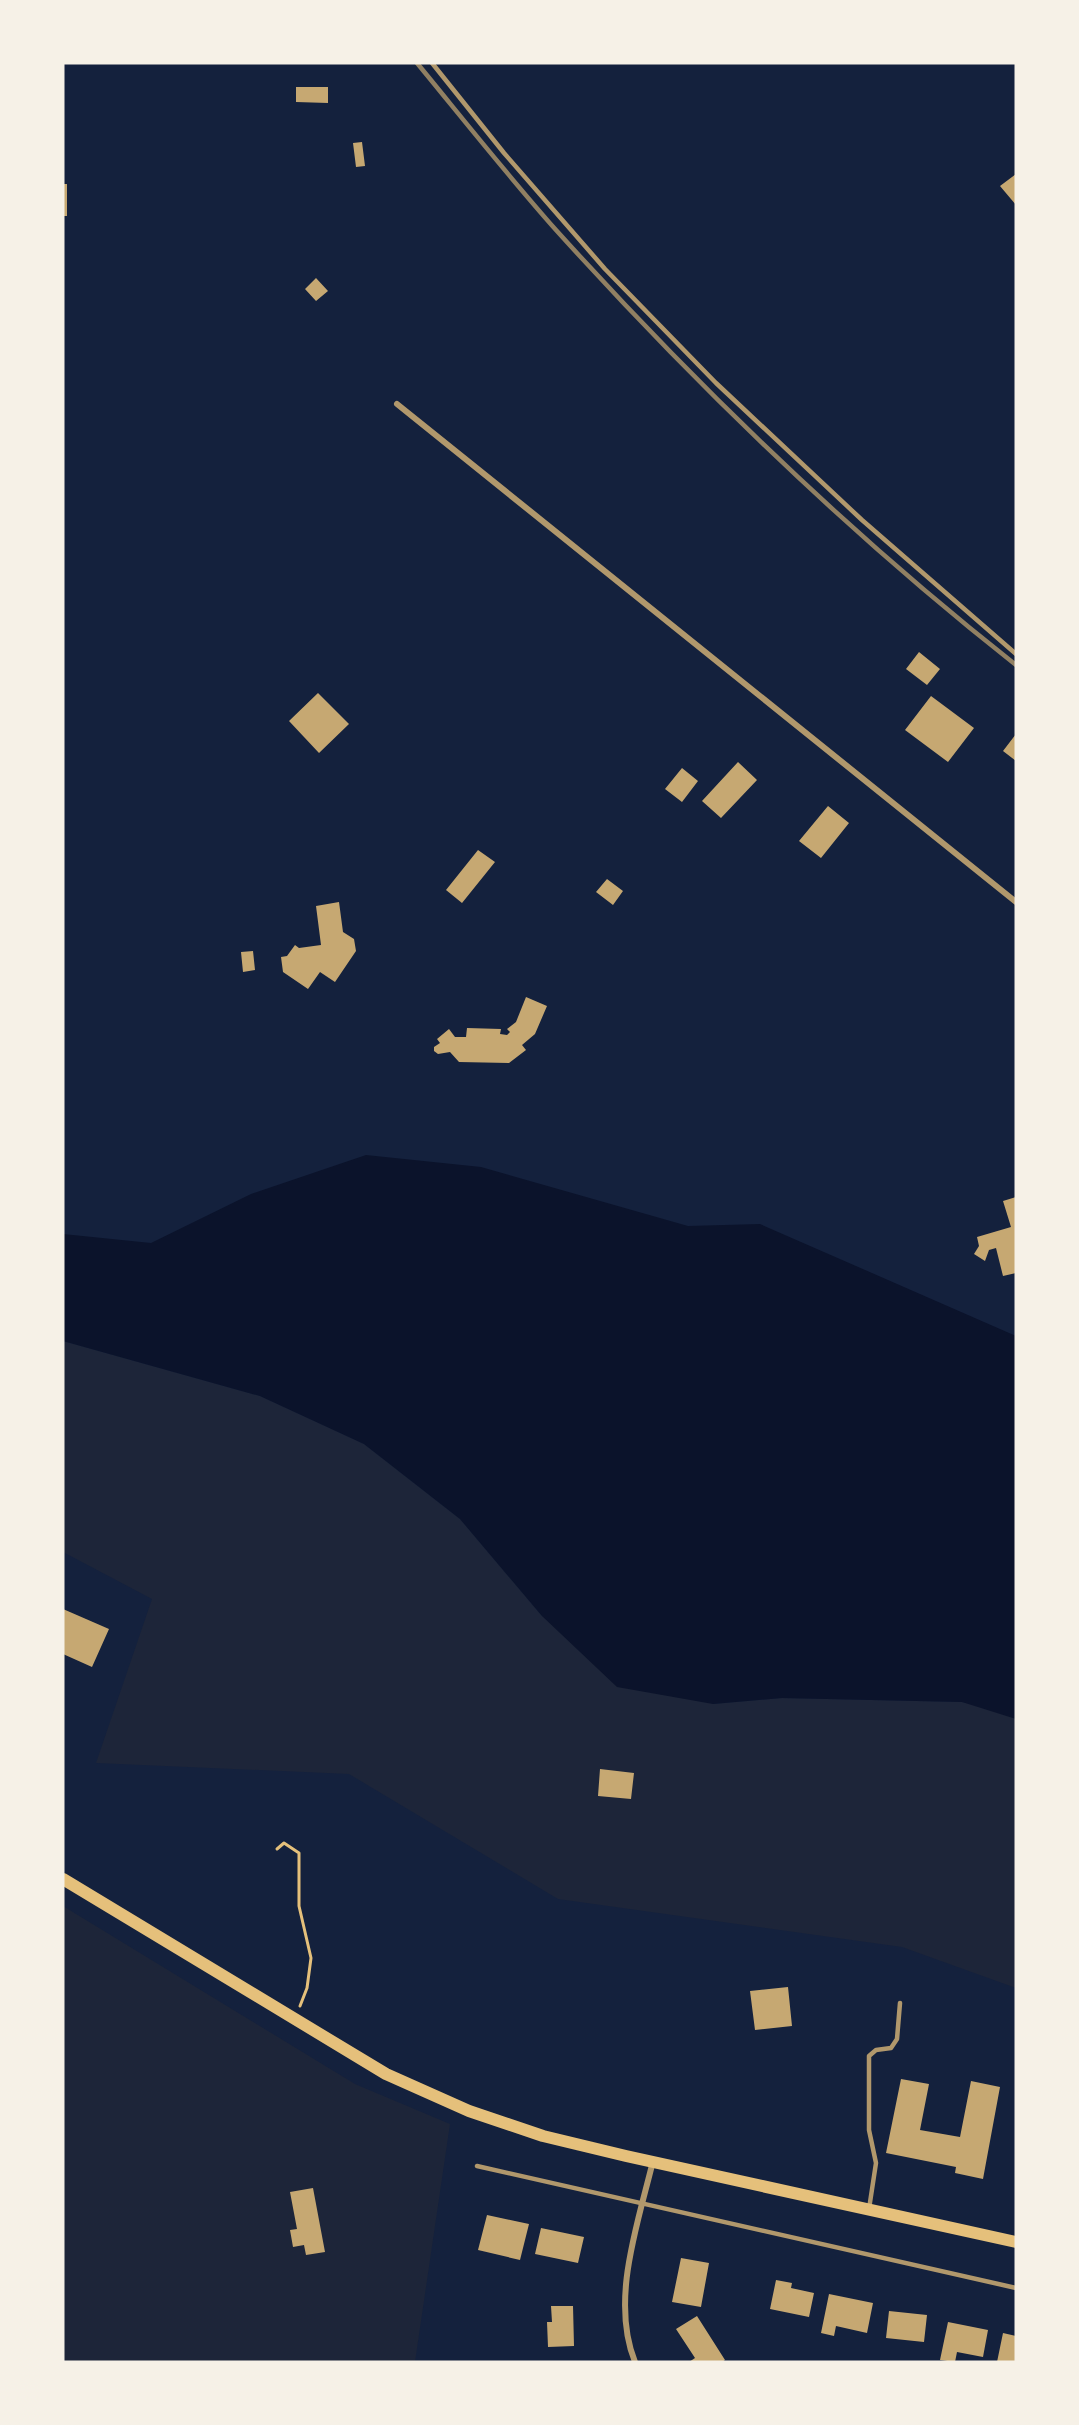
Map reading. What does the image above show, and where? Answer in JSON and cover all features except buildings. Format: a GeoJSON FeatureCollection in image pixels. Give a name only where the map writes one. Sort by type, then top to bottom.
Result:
{"type":"FeatureCollection","features":[{"type":"Feature","properties":{"kind":"main road"},"geometry":{"type":"LineString","coordinates":[[63,1879],[386,2074],[469,2111],[543,2136],[1016,2242]]}},
{"type":"Feature","properties":{"kind":"street"},"geometry":{"type":"LineString","coordinates":[[397,404],[1016,902]]}},
{"type":"Feature","properties":{"kind":"street"},"geometry":{"type":"LineString","coordinates":[[634,2362],[625,2320],[632,2256],[653,2162]]}},
{"type":"Feature","properties":{"kind":"lane"},"geometry":{"type":"LineString","coordinates":[[432,63],[504,153],[605,269],[716,382],[862,520],[1016,654]]}},
{"type":"Feature","properties":{"kind":"lane"},"geometry":{"type":"LineString","coordinates":[[869,2209],[876,2163],[869,2130],[869,2056],[876,2049],[891,2048],[897,2039],[900,2003]]}},
{"type":"Feature","properties":{"kind":"lane"},"geometry":{"type":"LineString","coordinates":[[477,2166],[1016,2288]]}},
{"type":"Feature","properties":{"kind":"path"},"geometry":{"type":"LineString","coordinates":[[277,1849],[284,1843],[299,1853],[299,1906],[311,1958],[307,1988],[294,2019]]}},
{"type":"Feature","properties":{"kind":"shaded area"},"geometry":{"type":"Polygon","coordinates":[[[366,1155],[481,1167],[688,1226],[760,1224],[1016,1336],[1016,1719],[962,1702],[782,1698],[713,1704],[617,1687],[542,1616],[460,1519],[364,1444],[260,1396],[63,1341],[63,1234],[151,1243],[251,1194],[366,1155]]]}},
{"type":"Feature","properties":{"kind":"shaded area"},"geometry":{"type":"Polygon","coordinates":[[[63,1341],[260,1396],[364,1444],[460,1519],[542,1616],[713,1704],[782,1698],[962,1702],[1016,1714],[1016,1988],[902,1947],[558,1899],[349,1774],[96,1763],[152,1599],[63,1552],[63,1341]]]}},
{"type":"Feature","properties":{"kind":"shaded area"},"geometry":{"type":"Polygon","coordinates":[[[63,1906],[355,2084],[450,2124],[415,2362],[63,2362],[63,1906]]]}},
{"type":"Feature","properties":{"kind":"railway"},"geometry":{"type":"LineString","coordinates":[[417,63],[556,230],[664,346],[835,511],[894,564],[1016,665]]}}]}
